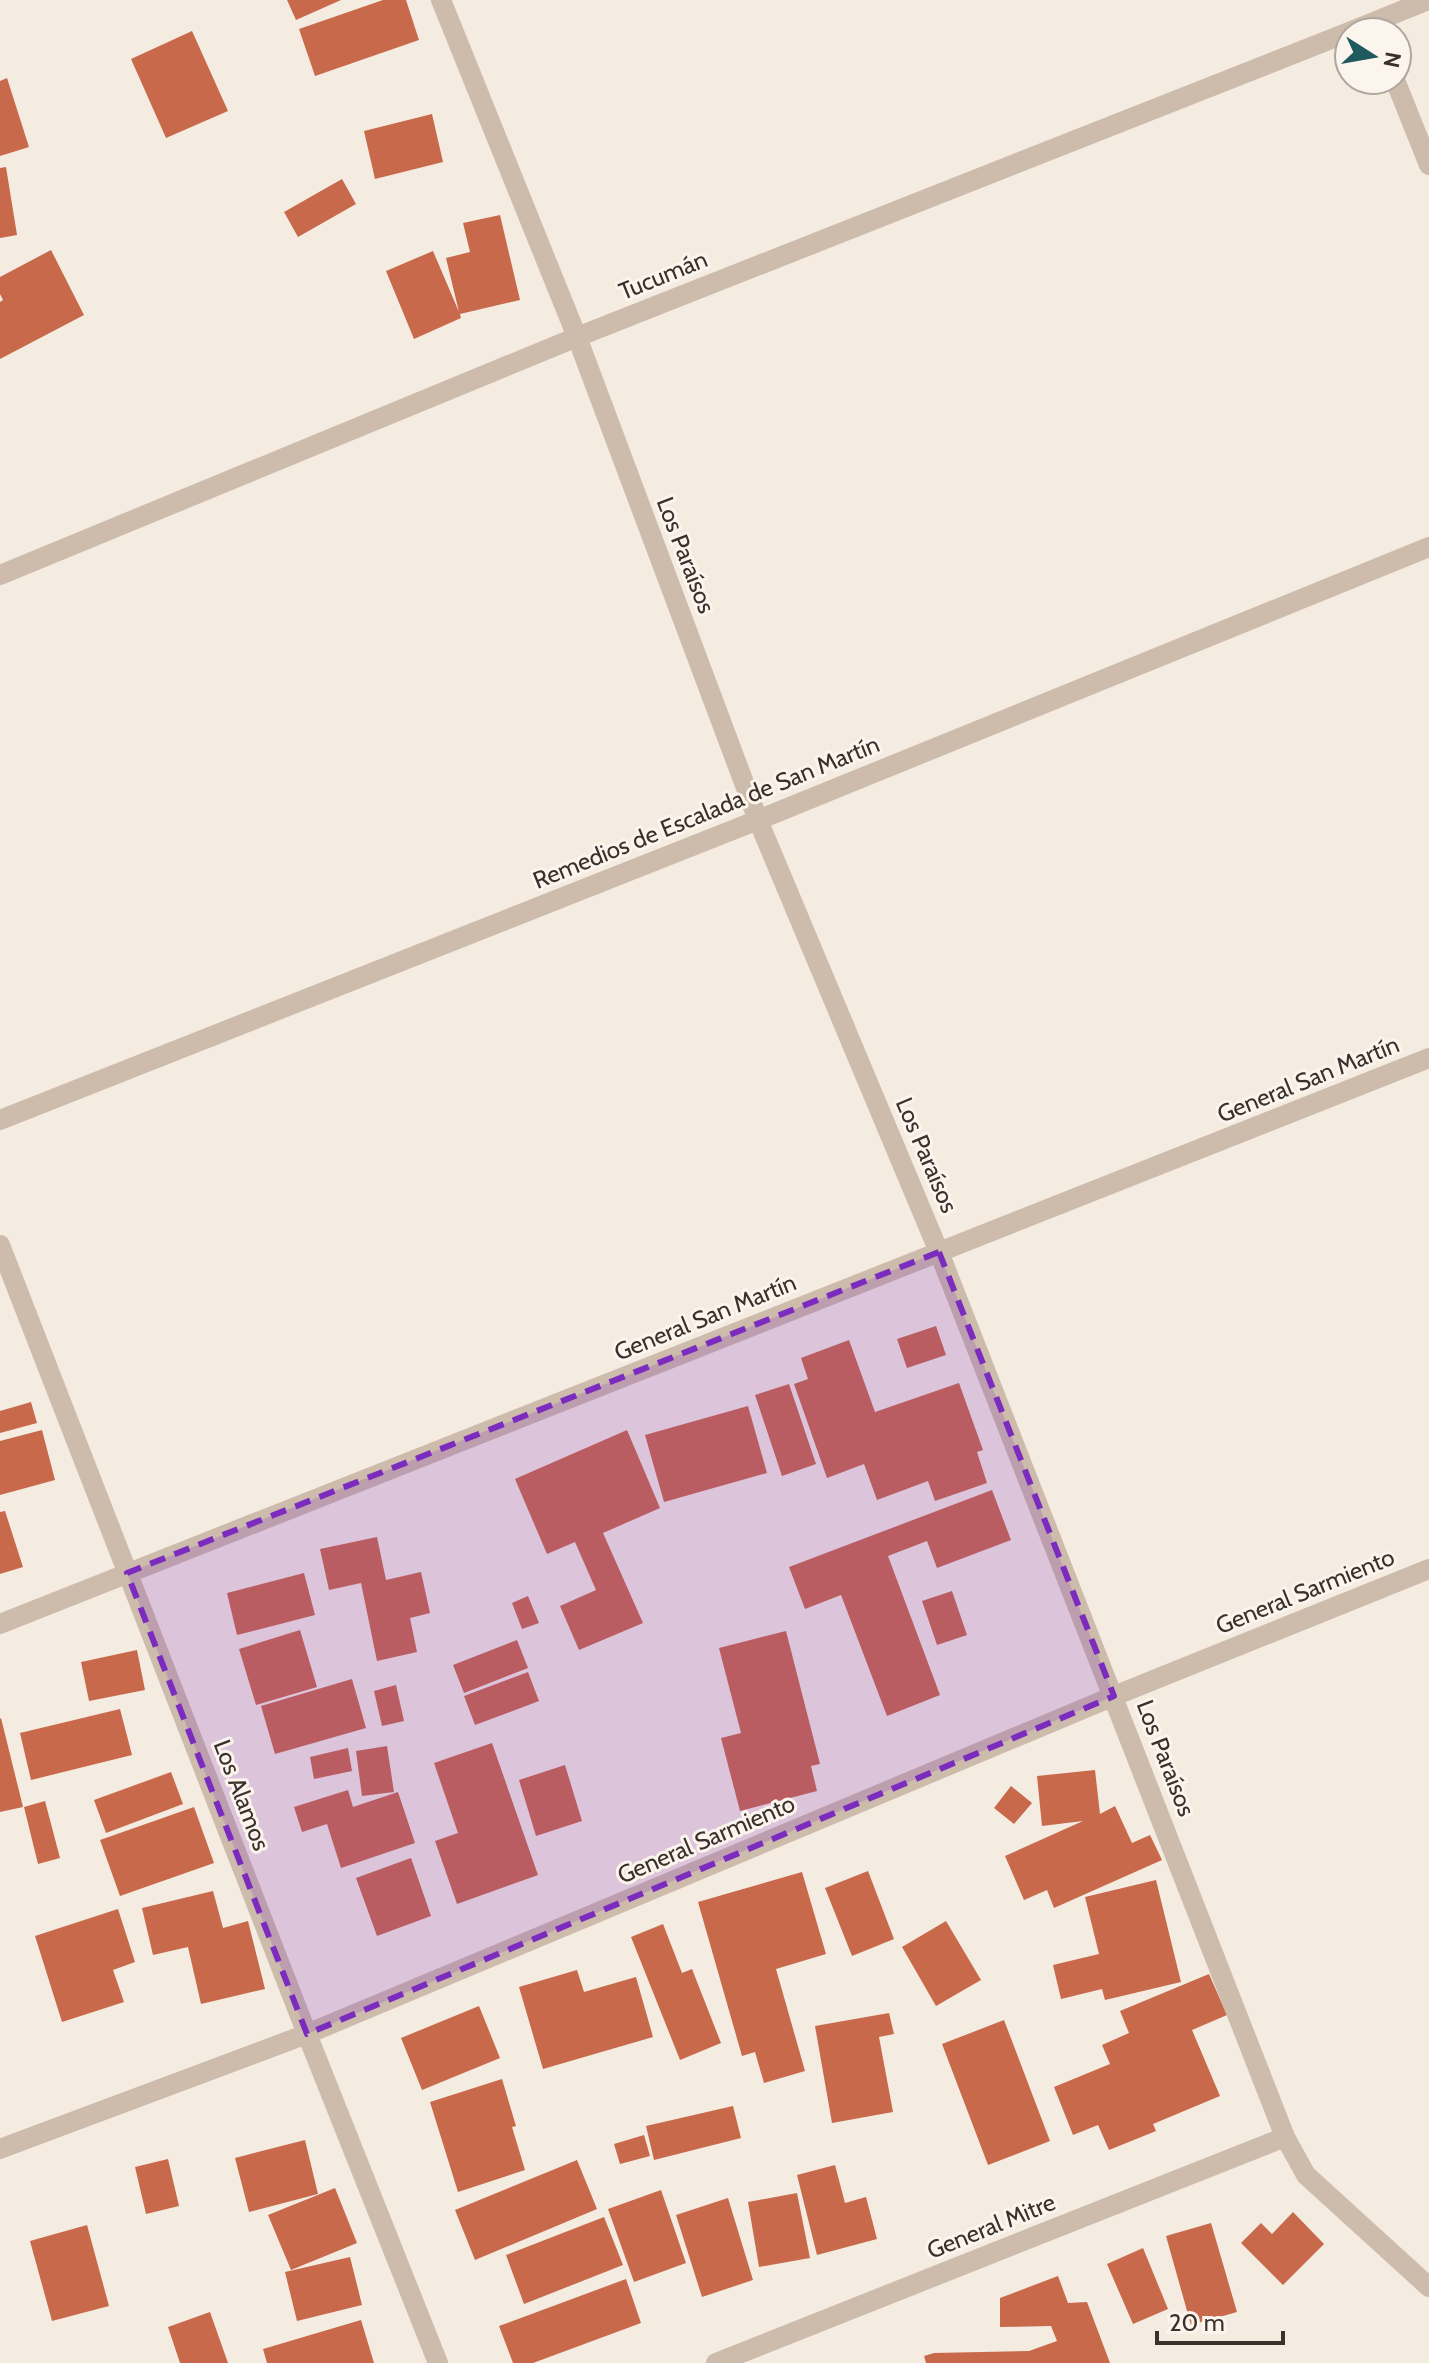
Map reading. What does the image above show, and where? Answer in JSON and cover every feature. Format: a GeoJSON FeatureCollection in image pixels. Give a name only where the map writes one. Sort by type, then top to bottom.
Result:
{"type":"FeatureCollection","features":[{"type":"Feature","properties":{"kind":"street","name":"Los Paraísos"},"geometry":{"type":"LineString","coordinates":[[441,0],[577,337],[758,820],[939,1252],[1285,2137],[1306,2175],[1429,2287]]}},
{"type":"Feature","properties":{"kind":"street","name":"Tucumán"},"geometry":{"type":"LineString","coordinates":[[1397,16],[1428,0]]}},
{"type":"Feature","properties":{"kind":"street","name":"Tucumán"},"geometry":{"type":"LineString","coordinates":[[0,575],[577,337],[1333,38]]}},
{"type":"Feature","properties":{"kind":"street"},"geometry":{"type":"LineString","coordinates":[[1401,96],[1429,165]]}},
{"type":"Feature","properties":{"kind":"street","name":"Remedios de Escalada de San Martín"},"geometry":{"type":"LineString","coordinates":[[0,1120],[758,820],[1429,547]]}},
{"type":"Feature","properties":{"kind":"street","name":"General San Martín"},"geometry":{"type":"LineString","coordinates":[[0,1624],[1429,1058]]}},
{"type":"Feature","properties":{"kind":"street","name":"Los Alamos"},"geometry":{"type":"LineString","coordinates":[[0,1245],[438,2363]]}},
{"type":"Feature","properties":{"kind":"street","name":"General Sarmiento"},"geometry":{"type":"LineString","coordinates":[[0,2149],[307,2034],[1114,1696],[1429,1569]]}},
{"type":"Feature","properties":{"kind":"street","name":"General Mitre"},"geometry":{"type":"LineString","coordinates":[[716,2363],[1285,2137]]}},
{"type":"Feature","properties":{"kind":"highlighted area"},"geometry":{"type":"Polygon","coordinates":[[[939,1252],[1114,1696],[307,2034],[127,1573],[939,1252]]]}},
{"type":"Feature","properties":{"kind":"building"},"geometry":{"type":"Polygon","coordinates":[[[287,0],[341,0],[296,20],[287,0]]]}},
{"type":"Feature","properties":{"kind":"building"},"geometry":{"type":"Polygon","coordinates":[[[383,0],[406,0],[419,40],[315,76],[299,29],[383,0]]]}},
{"type":"Feature","properties":{"kind":"building"},"geometry":{"type":"Polygon","coordinates":[[[192,31],[228,111],[166,138],[131,59],[192,31]]]}},
{"type":"Feature","properties":{"kind":"building"},"geometry":{"type":"Polygon","coordinates":[[[7,78],[29,147],[0,156],[0,81],[7,78]]]}},
{"type":"Feature","properties":{"kind":"building"},"geometry":{"type":"Polygon","coordinates":[[[432,114],[443,162],[375,179],[364,131],[432,114]]]}},
{"type":"Feature","properties":{"kind":"building"},"geometry":{"type":"Polygon","coordinates":[[[6,167],[17,235],[0,238],[0,168],[6,167]]]}},
{"type":"Feature","properties":{"kind":"building"},"geometry":{"type":"Polygon","coordinates":[[[342,179],[356,204],[298,237],[284,212],[342,179]]]}},
{"type":"Feature","properties":{"kind":"building"},"geometry":{"type":"Polygon","coordinates":[[[500,215],[520,300],[460,314],[461,318],[414,339],[386,271],[433,251],[459,312],[446,258],[470,252],[463,223],[500,215]]]}},
{"type":"Feature","properties":{"kind":"building"},"geometry":{"type":"Polygon","coordinates":[[[51,250],[84,315],[0,359],[0,302],[3,300],[0,277],[51,250]]]}},
{"type":"Feature","properties":{"kind":"building"},"geometry":{"type":"Polygon","coordinates":[[[936,1326],[946,1355],[907,1368],[897,1339],[936,1326]]]}},
{"type":"Feature","properties":{"kind":"building"},"geometry":{"type":"Polygon","coordinates":[[[849,1340],[875,1412],[959,1383],[983,1450],[977,1452],[987,1483],[935,1501],[928,1481],[877,1500],[864,1464],[827,1478],[794,1384],[808,1379],[801,1358],[849,1340]]]}},
{"type":"Feature","properties":{"kind":"building"},"geometry":{"type":"Polygon","coordinates":[[[789,1384],[816,1464],[782,1476],[755,1395],[789,1384]]]}},
{"type":"Feature","properties":{"kind":"building"},"geometry":{"type":"Polygon","coordinates":[[[31,1402],[37,1423],[0,1433],[0,1411],[31,1402]]]}},
{"type":"Feature","properties":{"kind":"building"},"geometry":{"type":"Polygon","coordinates":[[[748,1406],[767,1473],[664,1502],[645,1435],[748,1406]]]}},
{"type":"Feature","properties":{"kind":"building"},"geometry":{"type":"Polygon","coordinates":[[[42,1430],[55,1480],[0,1495],[0,1441],[42,1430]]]}},
{"type":"Feature","properties":{"kind":"building"},"geometry":{"type":"Polygon","coordinates":[[[627,1430],[660,1508],[603,1533],[643,1623],[579,1650],[560,1606],[596,1590],[575,1542],[547,1554],[515,1479],[627,1430]]]}},
{"type":"Feature","properties":{"kind":"building"},"geometry":{"type":"Polygon","coordinates":[[[992,1490],[1011,1540],[937,1568],[927,1541],[888,1556],[940,1695],[887,1716],[841,1595],[805,1609],[789,1567],[992,1490]]]}},
{"type":"Feature","properties":{"kind":"building"},"geometry":{"type":"Polygon","coordinates":[[[5,1511],[23,1567],[0,1574],[0,1512],[5,1511]]]}},
{"type":"Feature","properties":{"kind":"building"},"geometry":{"type":"Polygon","coordinates":[[[377,1537],[386,1580],[421,1572],[430,1613],[410,1618],[417,1652],[377,1661],[361,1583],[329,1590],[320,1549],[377,1537]]]}},
{"type":"Feature","properties":{"kind":"building"},"geometry":{"type":"Polygon","coordinates":[[[304,1573],[315,1615],[237,1635],[227,1593],[304,1573]]]}},
{"type":"Feature","properties":{"kind":"building"},"geometry":{"type":"Polygon","coordinates":[[[952,1591],[967,1635],[937,1645],[922,1601],[952,1591]]]}},
{"type":"Feature","properties":{"kind":"building"},"geometry":{"type":"Polygon","coordinates":[[[528,1596],[539,1623],[522,1629],[512,1603],[528,1596]]]}},
{"type":"Feature","properties":{"kind":"building"},"geometry":{"type":"Polygon","coordinates":[[[300,1630],[317,1687],[256,1705],[239,1649],[300,1630]]]}},
{"type":"Feature","properties":{"kind":"building"},"geometry":{"type":"Polygon","coordinates":[[[786,1631],[820,1764],[811,1766],[817,1791],[740,1811],[721,1738],[741,1733],[719,1648],[786,1631]]]}},
{"type":"Feature","properties":{"kind":"building"},"geometry":{"type":"Polygon","coordinates":[[[517,1640],[528,1668],[464,1693],[453,1665],[517,1640]]]}},
{"type":"Feature","properties":{"kind":"building"},"geometry":{"type":"Polygon","coordinates":[[[137,1650],[145,1690],[89,1701],[81,1662],[137,1650]]]}},
{"type":"Feature","properties":{"kind":"building"},"geometry":{"type":"Polygon","coordinates":[[[528,1672],[539,1701],[475,1725],[464,1696],[528,1672]]]}},
{"type":"Feature","properties":{"kind":"building"},"geometry":{"type":"Polygon","coordinates":[[[352,1679],[366,1728],[275,1754],[261,1706],[352,1679]]]}},
{"type":"Feature","properties":{"kind":"building"},"geometry":{"type":"Polygon","coordinates":[[[396,1685],[404,1721],[382,1726],[374,1691],[396,1685]]]}},
{"type":"Feature","properties":{"kind":"building"},"geometry":{"type":"Polygon","coordinates":[[[120,1709],[132,1755],[31,1780],[20,1733],[120,1709]]]}},
{"type":"Feature","properties":{"kind":"building"},"geometry":{"type":"Polygon","coordinates":[[[0,1719],[23,1807],[0,1812],[0,1719]]]}},
{"type":"Feature","properties":{"kind":"building"},"geometry":{"type":"Polygon","coordinates":[[[492,1743],[538,1875],[457,1904],[435,1841],[458,1833],[434,1763],[492,1743]]]}},
{"type":"Feature","properties":{"kind":"building"},"geometry":{"type":"Polygon","coordinates":[[[387,1746],[394,1792],[362,1796],[356,1751],[387,1746]]]}},
{"type":"Feature","properties":{"kind":"building"},"geometry":{"type":"Polygon","coordinates":[[[348,1748],[352,1771],[314,1779],[310,1757],[348,1748]]]}},
{"type":"Feature","properties":{"kind":"building"},"geometry":{"type":"Polygon","coordinates":[[[565,1765],[582,1821],[536,1836],[519,1780],[565,1765]]]}},
{"type":"Feature","properties":{"kind":"building"},"geometry":{"type":"Polygon","coordinates":[[[1095,1770],[1100,1814],[1115,1806],[1132,1843],[1150,1835],[1162,1860],[1054,1908],[1047,1890],[1024,1900],[1005,1856],[1083,1821],[1042,1826],[1037,1776],[1095,1770]]]}},
{"type":"Feature","properties":{"kind":"building"},"geometry":{"type":"Polygon","coordinates":[[[171,1772],[183,1804],[106,1833],[94,1800],[171,1772]]]}},
{"type":"Feature","properties":{"kind":"building"},"geometry":{"type":"Polygon","coordinates":[[[1011,1786],[1032,1803],[1014,1824],[994,1808],[1011,1786]]]}},
{"type":"Feature","properties":{"kind":"building"},"geometry":{"type":"Polygon","coordinates":[[[348,1790],[353,1807],[398,1792],[415,1843],[341,1868],[327,1824],[302,1832],[294,1807],[348,1790]]]}},
{"type":"Feature","properties":{"kind":"building"},"geometry":{"type":"Polygon","coordinates":[[[45,1801],[60,1858],[38,1864],[24,1807],[45,1801]]]}},
{"type":"Feature","properties":{"kind":"building"},"geometry":{"type":"Polygon","coordinates":[[[194,1807],[214,1863],[120,1896],[100,1840],[194,1807]]]}},
{"type":"Feature","properties":{"kind":"building"},"geometry":{"type":"Polygon","coordinates":[[[411,1858],[431,1916],[377,1936],[356,1878],[411,1858]]]}},
{"type":"Feature","properties":{"kind":"building"},"geometry":{"type":"Polygon","coordinates":[[[868,1871],[894,1939],[852,1956],[825,1888],[868,1871]]]}},
{"type":"Feature","properties":{"kind":"building"},"geometry":{"type":"Polygon","coordinates":[[[802,1872],[826,1954],[776,1969],[805,2071],[764,2083],[755,2052],[742,2056],[698,1902],[802,1872]]]}},
{"type":"Feature","properties":{"kind":"building"},"geometry":{"type":"Polygon","coordinates":[[[1156,1880],[1181,1982],[1105,2000],[1102,1989],[1061,1999],[1053,1965],[1099,1954],[1085,1897],[1156,1880]]]}},
{"type":"Feature","properties":{"kind":"building"},"geometry":{"type":"Polygon","coordinates":[[[213,1891],[223,1928],[248,1921],[265,1989],[201,2004],[188,1947],[153,1955],[142,1908],[213,1891]]]}},
{"type":"Feature","properties":{"kind":"building"},"geometry":{"type":"Polygon","coordinates":[[[118,1909],[135,1962],[113,1970],[124,2002],[62,2022],[35,1936],[118,1909]]]}},
{"type":"Feature","properties":{"kind":"building"},"geometry":{"type":"Polygon","coordinates":[[[946,1921],[981,1980],[936,2006],[902,1947],[946,1921]]]}},
{"type":"Feature","properties":{"kind":"building"},"geometry":{"type":"Polygon","coordinates":[[[663,1924],[682,1973],[692,1969],[721,2043],[680,2060],[631,1937],[663,1924]]]}},
{"type":"Feature","properties":{"kind":"building"},"geometry":{"type":"Polygon","coordinates":[[[577,1970],[584,1992],[636,1977],[653,2037],[543,2069],[519,1987],[577,1970]]]}},
{"type":"Feature","properties":{"kind":"building"},"geometry":{"type":"Polygon","coordinates":[[[1209,1974],[1227,2015],[1192,2030],[1220,2096],[1153,2124],[1156,2131],[1109,2150],[1098,2125],[1073,2135],[1054,2087],[1110,2064],[1102,2045],[1129,2033],[1120,2011],[1209,1974]]]}},
{"type":"Feature","properties":{"kind":"building"},"geometry":{"type":"Polygon","coordinates":[[[479,2006],[500,2058],[422,2090],[401,2038],[479,2006]]]}},
{"type":"Feature","properties":{"kind":"building"},"geometry":{"type":"Polygon","coordinates":[[[889,2013],[894,2034],[879,2037],[893,2112],[832,2123],[815,2026],[889,2013]]]}},
{"type":"Feature","properties":{"kind":"building"},"geometry":{"type":"Polygon","coordinates":[[[1004,2020],[1050,2141],[988,2165],[942,2044],[1004,2020]]]}},
{"type":"Feature","properties":{"kind":"building"},"geometry":{"type":"Polygon","coordinates":[[[502,2079],[525,2170],[458,2192],[430,2102],[502,2079]]]}},
{"type":"Feature","properties":{"kind":"building"},"geometry":{"type":"Polygon","coordinates":[[[733,2106],[741,2138],[654,2160],[646,2126],[733,2106]]]}},
{"type":"Feature","properties":{"kind":"building"},"geometry":{"type":"Polygon","coordinates":[[[644,2135],[650,2156],[620,2164],[614,2144],[644,2135]]]}},
{"type":"Feature","properties":{"kind":"building"},"geometry":{"type":"Polygon","coordinates":[[[305,2140],[318,2194],[249,2212],[235,2158],[305,2140]]]}},
{"type":"Feature","properties":{"kind":"building"},"geometry":{"type":"Polygon","coordinates":[[[168,2159],[179,2206],[146,2214],[135,2167],[168,2159]]]}},
{"type":"Feature","properties":{"kind":"building"},"geometry":{"type":"Polygon","coordinates":[[[577,2160],[597,2209],[475,2260],[455,2210],[577,2160]]]}},
{"type":"Feature","properties":{"kind":"building"},"geometry":{"type":"Polygon","coordinates":[[[835,2165],[845,2203],[866,2197],[877,2239],[817,2255],[797,2175],[835,2165]]]}},
{"type":"Feature","properties":{"kind":"building"},"geometry":{"type":"Polygon","coordinates":[[[335,2188],[357,2243],[291,2270],[268,2215],[335,2188]]]}},
{"type":"Feature","properties":{"kind":"building"},"geometry":{"type":"Polygon","coordinates":[[[661,2190],[686,2263],[634,2282],[608,2209],[661,2190]]]}},
{"type":"Feature","properties":{"kind":"building"},"geometry":{"type":"Polygon","coordinates":[[[797,2193],[810,2258],[759,2267],[748,2202],[797,2193]]]}},
{"type":"Feature","properties":{"kind":"building"},"geometry":{"type":"Polygon","coordinates":[[[728,2198],[753,2280],[702,2297],[676,2215],[728,2198]]]}},
{"type":"Feature","properties":{"kind":"building"},"geometry":{"type":"Polygon","coordinates":[[[1293,2212],[1324,2244],[1283,2285],[1241,2243],[1261,2223],[1272,2234],[1293,2212]]]}},
{"type":"Feature","properties":{"kind":"building"},"geometry":{"type":"Polygon","coordinates":[[[604,2217],[623,2265],[524,2304],[506,2255],[604,2217]]]}},
{"type":"Feature","properties":{"kind":"building"},"geometry":{"type":"Polygon","coordinates":[[[1211,2223],[1237,2312],[1191,2325],[1166,2236],[1211,2223]]]}},
{"type":"Feature","properties":{"kind":"building"},"geometry":{"type":"Polygon","coordinates":[[[87,2225],[109,2306],[52,2321],[30,2241],[87,2225]]]}},
{"type":"Feature","properties":{"kind":"building"},"geometry":{"type":"Polygon","coordinates":[[[1143,2248],[1168,2309],[1133,2324],[1107,2264],[1143,2248]]]}},
{"type":"Feature","properties":{"kind":"building"},"geometry":{"type":"Polygon","coordinates":[[[350,2257],[362,2305],[297,2321],[285,2272],[350,2257]]]}},
{"type":"Feature","properties":{"kind":"building"},"geometry":{"type":"Polygon","coordinates":[[[1058,2276],[1068,2303],[1087,2302],[1110,2363],[926,2363],[924,2356],[934,2353],[1029,2351],[1057,2341],[1051,2326],[1000,2327],[1000,2298],[1058,2276]]]}},
{"type":"Feature","properties":{"kind":"building"},"geometry":{"type":"Polygon","coordinates":[[[626,2279],[641,2323],[533,2363],[513,2363],[499,2326],[626,2279]]]}},
{"type":"Feature","properties":{"kind":"building"},"geometry":{"type":"Polygon","coordinates":[[[210,2312],[228,2363],[180,2363],[168,2327],[210,2312]]]}},
{"type":"Feature","properties":{"kind":"building"},"geometry":{"type":"Polygon","coordinates":[[[361,2320],[374,2363],[267,2363],[263,2349],[361,2320]]]}}]}
